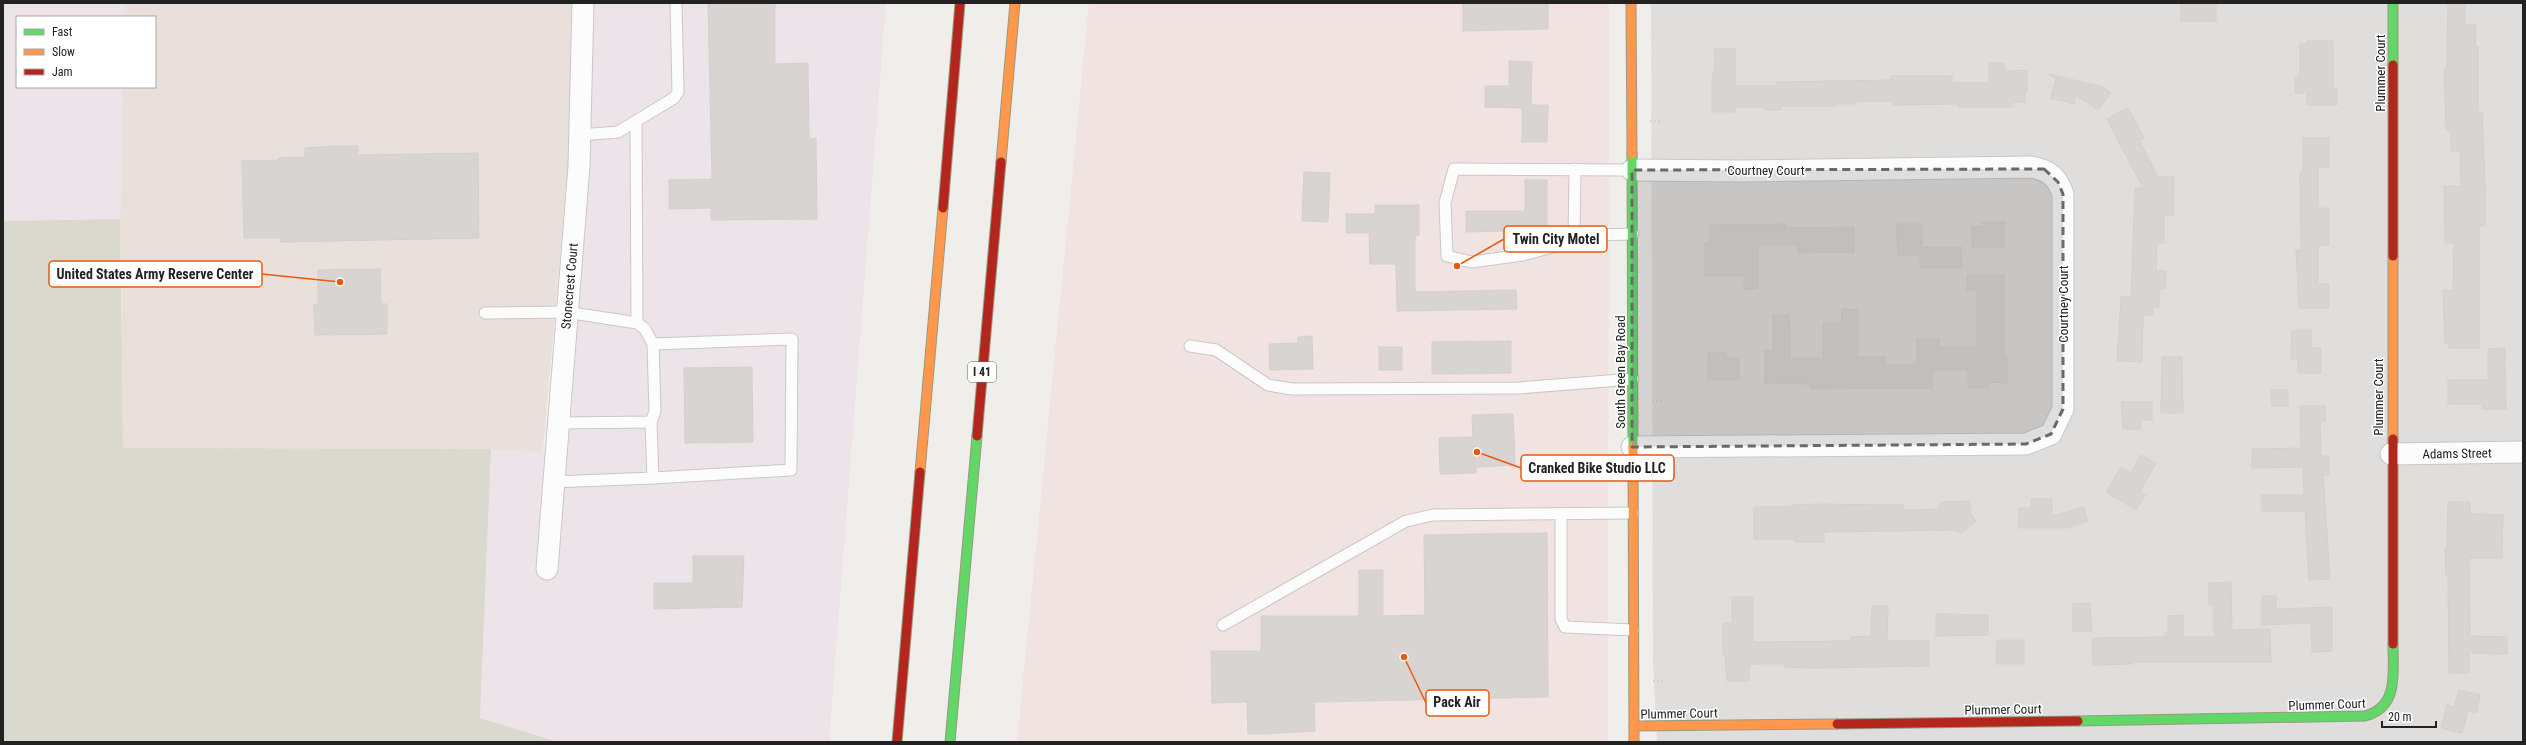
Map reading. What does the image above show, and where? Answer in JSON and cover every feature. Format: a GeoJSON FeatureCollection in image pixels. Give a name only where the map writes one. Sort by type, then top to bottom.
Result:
{"type":"FeatureCollection","features":[{"type":"Feature","properties":{"kind":"main road"},"geometry":{"type":"LineString","coordinates":[[897,742],[960,3]]}},
{"type":"Feature","properties":{"kind":"main road","name":"I 41"},"geometry":{"type":"LineString","coordinates":[[950,742],[1015,3]]}},
{"type":"Feature","properties":{"kind":"main road","name":"South Green Bay Road"},"geometry":{"type":"LineString","coordinates":[[1631,3],[1634,742]]}},
{"type":"Feature","properties":{"kind":"main road","name":"Plummer Court"},"geometry":{"type":"LineString","coordinates":[[1634,726],[2358,718],[2374,715],[2381,711],[2389,701],[2393,689],[2391,454],[2393,3]]}},
{"type":"Feature","properties":{"kind":"street","name":"Stonecrest Court"},"geometry":{"type":"LineString","coordinates":[[547,569],[580,135],[583,3]]}},
{"type":"Feature","properties":{"kind":"street","name":"Courtney Court"},"geometry":{"type":"LineString","coordinates":[[1632,170],[1744,171],[2031,166],[2044,169],[2058,182],[2063,194],[2064,346],[2063,409],[2058,422],[2051,434],[2026,444],[1632,448]]}},
{"type":"Feature","properties":{"kind":"street","name":"Adams Street"},"geometry":{"type":"LineString","coordinates":[[2391,454],[2523,452]]}},
{"type":"Feature","properties":{"kind":"lane"},"geometry":{"type":"LineString","coordinates":[[580,135],[618,132],[674,98],[678,92],[676,3]]}},
{"type":"Feature","properties":{"kind":"lane"},"geometry":{"type":"LineString","coordinates":[[636,120],[638,323]]}},
{"type":"Feature","properties":{"kind":"lane"},"geometry":{"type":"LineString","coordinates":[[1632,170],[1454,169],[1445,203],[1447,256],[1471,262],[1523,255],[1596,235],[1633,234]]}},
{"type":"Feature","properties":{"kind":"lane"},"geometry":{"type":"LineString","coordinates":[[1574,241],[1575,170]]}},
{"type":"Feature","properties":{"kind":"lane"},"geometry":{"type":"LineString","coordinates":[[485,313],[566,312],[638,323],[645,329],[653,344],[655,411],[651,422],[653,478]]}},
{"type":"Feature","properties":{"kind":"lane"},"geometry":{"type":"LineString","coordinates":[[554,482],[791,470],[792,339],[653,344]]}},
{"type":"Feature","properties":{"kind":"lane"},"geometry":{"type":"LineString","coordinates":[[1190,346],[1216,350],[1268,385],[1292,389],[1519,388],[1633,379]]}},
{"type":"Feature","properties":{"kind":"lane"},"geometry":{"type":"LineString","coordinates":[[558,423],[651,422]]}},
{"type":"Feature","properties":{"kind":"lane"},"geometry":{"type":"LineString","coordinates":[[1223,626],[1406,521],[1433,515],[1633,513]]}},
{"type":"Feature","properties":{"kind":"lane"},"geometry":{"type":"LineString","coordinates":[[1561,514],[1562,620],[1565,627],[1633,630]]}},
{"type":"Feature","properties":{"kind":"highlighted area"},"geometry":{"type":"Polygon","coordinates":[[[2044,169],[2058,182],[2063,194],[2063,409],[2051,434],[2026,444],[1632,447],[1632,170],[2044,169]]]}},
{"type":"Feature","properties":{"kind":"shaded area"},"geometry":{"type":"Polygon","coordinates":[[[3,3],[125,3],[124,16],[16,16],[16,88],[123,88],[120,219],[3,221],[3,3]]]}},
{"type":"Feature","properties":{"kind":"shaded area"},"geometry":{"type":"Polygon","coordinates":[[[125,3],[572,3],[571,130],[543,452],[491,449],[123,448],[120,219],[123,88],[156,88],[156,16],[124,16],[125,3]]]}},
{"type":"Feature","properties":{"kind":"shaded area"},"geometry":{"type":"Polygon","coordinates":[[[583,3],[886,3],[829,742],[558,742],[480,718],[491,449],[556,451],[583,3]]]}},
{"type":"Feature","properties":{"kind":"shaded area"},"geometry":{"type":"Polygon","coordinates":[[[1089,3],[1609,3],[1608,742],[1017,742],[1089,3]]]}},
{"type":"Feature","properties":{"kind":"shaded area"},"geometry":{"type":"Polygon","coordinates":[[[1651,3],[2523,3],[2523,742],[1657,742],[1653,661],[1651,3]]]}},
{"type":"Feature","properties":{"kind":"shaded area"},"geometry":{"type":"Polygon","coordinates":[[[120,219],[123,448],[491,449],[480,718],[558,742],[3,742],[3,221],[120,219]]]}},
{"type":"Feature","properties":{"kind":"building"},"geometry":{"type":"Polygon","coordinates":[[[708,3],[775,3],[775,64],[808,63],[809,139],[816,138],[817,219],[711,220],[711,208],[669,209],[669,180],[712,179],[708,3]]]}},
{"type":"Feature","properties":{"kind":"building"},"geometry":{"type":"Polygon","coordinates":[[[1463,3],[1548,3],[1548,29],[1463,31],[1463,3]]]}},
{"type":"Feature","properties":{"kind":"building"},"geometry":{"type":"Polygon","coordinates":[[[2181,3],[2216,3],[2216,21],[2181,21],[2181,3]]]}},
{"type":"Feature","properties":{"kind":"building"},"geometry":{"type":"Polygon","coordinates":[[[2448,3],[2465,3],[2465,25],[2476,25],[2475,46],[2478,47],[2478,112],[2482,112],[2485,186],[2485,225],[2479,226],[2479,348],[2449,348],[2449,344],[2445,344],[2443,290],[2453,290],[2454,243],[2445,243],[2444,186],[2461,186],[2460,151],[2451,151],[2451,130],[2446,130],[2444,69],[2447,69],[2448,3]]]}},
{"type":"Feature","properties":{"kind":"building"},"geometry":{"type":"Polygon","coordinates":[[[2307,41],[2333,41],[2333,89],[2337,89],[2337,105],[2307,105],[2307,93],[2295,93],[2295,77],[2300,77],[2300,44],[2307,44],[2307,41]]]}},
{"type":"Feature","properties":{"kind":"building"},"geometry":{"type":"Polygon","coordinates":[[[1715,48],[1735,49],[1735,86],[1776,86],[1776,82],[1891,80],[1891,76],[1952,76],[1952,83],[1989,83],[1989,63],[2004,63],[2004,69],[2008,71],[2027,70],[2027,91],[2025,91],[2025,102],[2012,102],[2012,107],[1958,107],[1958,104],[1893,105],[1893,101],[1856,101],[1856,104],[1838,104],[1838,106],[1781,106],[1781,110],[1765,110],[1765,107],[1735,107],[1735,112],[1712,112],[1712,79],[1715,68],[1715,48]]]}},
{"type":"Feature","properties":{"kind":"building"},"geometry":{"type":"Polygon","coordinates":[[[1509,61],[1532,62],[1531,105],[1548,105],[1547,142],[1522,142],[1522,108],[1485,107],[1485,86],[1509,86],[1509,61]]]}},
{"type":"Feature","properties":{"kind":"building"},"geometry":{"type":"Polygon","coordinates":[[[2049,74],[2103,87],[2111,93],[2098,110],[2076,95],[2074,104],[2051,98],[2056,79],[2049,74]]]}},
{"type":"Feature","properties":{"kind":"building"},"geometry":{"type":"Polygon","coordinates":[[[2128,108],[2144,138],[2139,140],[2158,177],[2174,177],[2173,215],[2164,215],[2164,243],[2157,243],[2156,271],[2166,271],[2165,289],[2159,289],[2159,307],[2153,307],[2153,315],[2143,315],[2142,362],[2117,361],[2121,297],[2131,297],[2135,188],[2143,188],[2107,119],[2128,108]]]}},
{"type":"Feature","properties":{"kind":"building"},"geometry":{"type":"Polygon","coordinates":[[[2303,138],[2329,138],[2329,167],[2318,167],[2318,208],[2329,208],[2329,245],[2318,245],[2318,284],[2329,284],[2329,308],[2299,308],[2296,250],[2301,250],[2300,172],[2303,172],[2303,138]]]}},
{"type":"Feature","properties":{"kind":"building"},"geometry":{"type":"Polygon","coordinates":[[[358,146],[358,155],[478,153],[479,238],[281,242],[281,238],[244,238],[242,161],[279,160],[279,158],[305,157],[305,148],[358,146]]]}},
{"type":"Feature","properties":{"kind":"building"},"geometry":{"type":"Polygon","coordinates":[[[1304,172],[1330,173],[1328,222],[1302,221],[1304,172]]]}},
{"type":"Feature","properties":{"kind":"building"},"geometry":{"type":"Polygon","coordinates":[[[1525,180],[1547,180],[1547,230],[1466,232],[1466,211],[1525,211],[1525,180]]]}},
{"type":"Feature","properties":{"kind":"building"},"geometry":{"type":"Polygon","coordinates":[[[1375,205],[1419,205],[1419,235],[1415,235],[1415,292],[1516,290],[1517,309],[1397,311],[1396,264],[1370,264],[1369,233],[1346,233],[1346,214],[1375,214],[1375,205]]]}},
{"type":"Feature","properties":{"kind":"building"},"geometry":{"type":"Polygon","coordinates":[[[1982,222],[2005,222],[2005,247],[1972,247],[1972,226],[1982,226],[1982,222]]]}},
{"type":"Feature","properties":{"kind":"building"},"geometry":{"type":"Polygon","coordinates":[[[1786,224],[1786,228],[1854,227],[1854,252],[1798,253],[1798,245],[1758,245],[1758,289],[1744,289],[1744,276],[1705,276],[1705,243],[1710,243],[1710,225],[1786,224]]]}},
{"type":"Feature","properties":{"kind":"building"},"geometry":{"type":"Polygon","coordinates":[[[1896,224],[1922,224],[1922,247],[1961,247],[1962,268],[1920,268],[1920,255],[1898,255],[1896,224]]]}},
{"type":"Feature","properties":{"kind":"building"},"geometry":{"type":"Polygon","coordinates":[[[380,269],[381,304],[387,304],[387,334],[315,335],[314,305],[318,305],[318,270],[380,269]]]}},
{"type":"Feature","properties":{"kind":"building"},"geometry":{"type":"Polygon","coordinates":[[[1967,275],[2004,275],[2004,357],[2007,357],[2007,383],[1988,382],[1988,388],[1968,388],[1968,370],[1932,370],[1932,388],[1811,389],[1811,384],[1765,383],[1765,351],[1773,351],[1773,315],[1789,315],[1790,358],[1823,358],[1823,323],[1841,323],[1842,309],[1858,310],[1858,357],[1886,357],[1886,365],[1917,365],[1917,339],[1939,339],[1939,347],[1977,347],[1977,290],[1967,290],[1967,275]]]}},
{"type":"Feature","properties":{"kind":"building"},"geometry":{"type":"Polygon","coordinates":[[[2311,330],[2311,348],[2321,348],[2321,373],[2298,373],[2298,359],[2291,359],[2292,331],[2311,330]]]}},
{"type":"Feature","properties":{"kind":"building"},"geometry":{"type":"Polygon","coordinates":[[[1312,336],[1313,369],[1270,370],[1269,344],[1298,343],[1298,337],[1312,336]]]}},
{"type":"Feature","properties":{"kind":"building"},"geometry":{"type":"Polygon","coordinates":[[[1511,341],[1511,373],[1432,374],[1432,342],[1511,341]]]}},
{"type":"Feature","properties":{"kind":"building"},"geometry":{"type":"Polygon","coordinates":[[[1379,347],[1402,347],[1402,370],[1379,370],[1379,347]]]}},
{"type":"Feature","properties":{"kind":"building"},"geometry":{"type":"Polygon","coordinates":[[[2505,348],[2506,409],[2482,409],[2482,404],[2448,404],[2448,380],[2488,380],[2488,349],[2505,348]]]}},
{"type":"Feature","properties":{"kind":"building"},"geometry":{"type":"Polygon","coordinates":[[[1708,353],[1726,353],[1727,358],[1739,358],[1739,380],[1708,380],[1708,353]]]}},
{"type":"Feature","properties":{"kind":"building"},"geometry":{"type":"Polygon","coordinates":[[[2162,357],[2182,357],[2183,413],[2161,413],[2162,357]]]}},
{"type":"Feature","properties":{"kind":"building"},"geometry":{"type":"Polygon","coordinates":[[[752,367],[753,442],[685,443],[684,368],[752,367]]]}},
{"type":"Feature","properties":{"kind":"building"},"geometry":{"type":"Polygon","coordinates":[[[2271,390],[2288,390],[2288,406],[2272,406],[2271,390]]]}},
{"type":"Feature","properties":{"kind":"building"},"geometry":{"type":"Polygon","coordinates":[[[2121,402],[2152,402],[2152,420],[2141,420],[2141,429],[2123,429],[2121,402]]]}},
{"type":"Feature","properties":{"kind":"building"},"geometry":{"type":"Polygon","coordinates":[[[2300,406],[2325,406],[2325,421],[2320,421],[2321,456],[2329,456],[2329,475],[2323,475],[2330,579],[2309,580],[2305,511],[2262,511],[2262,495],[2304,495],[2303,467],[2252,468],[2252,449],[2301,448],[2300,406]]]}},
{"type":"Feature","properties":{"kind":"building"},"geometry":{"type":"Polygon","coordinates":[[[1513,414],[1515,465],[1476,467],[1476,473],[1440,474],[1439,438],[1473,437],[1472,415],[1513,414]]]}},
{"type":"Feature","properties":{"kind":"building"},"geometry":{"type":"Polygon","coordinates":[[[2141,455],[2156,463],[2140,492],[2145,495],[2136,510],[2106,492],[2121,467],[2131,473],[2141,455]]]}},
{"type":"Feature","properties":{"kind":"building"},"geometry":{"type":"Polygon","coordinates":[[[2031,499],[2052,499],[2052,516],[2084,507],[2088,521],[2067,528],[2019,528],[2019,508],[2031,508],[2031,499]]]}},
{"type":"Feature","properties":{"kind":"building"},"geometry":{"type":"Polygon","coordinates":[[[1970,501],[1970,513],[1976,521],[1961,533],[1956,530],[1824,532],[1824,542],[1794,542],[1794,539],[1754,539],[1754,507],[1791,507],[1792,505],[1817,504],[1903,505],[1903,510],[1940,509],[1940,502],[1970,501]]]}},
{"type":"Feature","properties":{"kind":"building"},"geometry":{"type":"Polygon","coordinates":[[[2448,502],[2470,502],[2470,514],[2503,515],[2502,558],[2469,558],[2470,636],[2507,637],[2507,654],[2469,653],[2469,673],[2449,673],[2448,575],[2446,575],[2445,549],[2447,549],[2448,502]]]}},
{"type":"Feature","properties":{"kind":"building"},"geometry":{"type":"Polygon","coordinates":[[[1547,533],[1548,697],[1314,702],[1315,731],[1262,734],[1248,734],[1247,702],[1212,703],[1211,651],[1261,651],[1261,616],[1359,616],[1359,570],[1383,570],[1383,616],[1425,615],[1424,535],[1547,533]]]}},
{"type":"Feature","properties":{"kind":"building"},"geometry":{"type":"Polygon","coordinates":[[[693,556],[744,556],[742,607],[654,609],[654,583],[693,583],[693,556]]]}},
{"type":"Feature","properties":{"kind":"building"},"geometry":{"type":"Polygon","coordinates":[[[2231,582],[2232,630],[2270,629],[2271,662],[2132,662],[2132,664],[2093,665],[2092,638],[2165,637],[2165,633],[2168,632],[2168,616],[2183,615],[2183,637],[2214,637],[2214,605],[2209,605],[2209,583],[2231,582]]]}},
{"type":"Feature","properties":{"kind":"building"},"geometry":{"type":"Polygon","coordinates":[[[2262,596],[2276,596],[2276,609],[2332,607],[2332,651],[2312,652],[2311,623],[2262,625],[2262,596]]]}},
{"type":"Feature","properties":{"kind":"building"},"geometry":{"type":"Polygon","coordinates":[[[1732,597],[1753,597],[1753,642],[1851,641],[1851,637],[1871,636],[1872,606],[1888,606],[1887,641],[1929,641],[1929,666],[1810,668],[1785,667],[1784,664],[1754,664],[1749,665],[1749,681],[1727,681],[1725,655],[1723,655],[1723,623],[1732,624],[1732,597]]]}},
{"type":"Feature","properties":{"kind":"building"},"geometry":{"type":"Polygon","coordinates":[[[2090,603],[2092,631],[2073,631],[2073,604],[2090,603]]]}},
{"type":"Feature","properties":{"kind":"building"},"geometry":{"type":"Polygon","coordinates":[[[1936,614],[1988,615],[1988,635],[1936,636],[1936,614]]]}},
{"type":"Feature","properties":{"kind":"building"},"geometry":{"type":"Polygon","coordinates":[[[1997,640],[2024,640],[2024,664],[1996,664],[1997,640]]]}},
{"type":"Feature","properties":{"kind":"building"},"geometry":{"type":"Polygon","coordinates":[[[2459,690],[2480,695],[2476,713],[2468,711],[2462,733],[2441,728],[2447,705],[2454,707],[2459,690]]]}},
{"type":"Feature","properties":{"kind":"traffic: fast"},"geometry":{"type":"LineString","coordinates":[[2393,3],[2393,65]]}},
{"type":"Feature","properties":{"kind":"traffic: fast"},"geometry":{"type":"LineString","coordinates":[[1632,154],[1633,447]]}},
{"type":"Feature","properties":{"kind":"traffic: fast"},"geometry":{"type":"LineString","coordinates":[[950,742],[977,436]]}},
{"type":"Feature","properties":{"kind":"traffic: fast"},"geometry":{"type":"LineString","coordinates":[[2078,721],[2365,716],[2376,712],[2384,705],[2389,697],[2393,677],[2393,644]]}},
{"type":"Feature","properties":{"kind":"traffic: slow"},"geometry":{"type":"LineString","coordinates":[[1001,162],[1015,3]]}},
{"type":"Feature","properties":{"kind":"traffic: slow"},"geometry":{"type":"LineString","coordinates":[[1631,3],[1632,154]]}},
{"type":"Feature","properties":{"kind":"traffic: slow"},"geometry":{"type":"LineString","coordinates":[[920,472],[943,208]]}},
{"type":"Feature","properties":{"kind":"traffic: slow"},"geometry":{"type":"LineString","coordinates":[[2393,256],[2393,439]]}},
{"type":"Feature","properties":{"kind":"traffic: slow"},"geometry":{"type":"LineString","coordinates":[[1633,447],[1634,742]]}},
{"type":"Feature","properties":{"kind":"traffic: slow"},"geometry":{"type":"LineString","coordinates":[[1634,726],[1837,724]]}},
{"type":"Feature","properties":{"kind":"traffic: jam"},"geometry":{"type":"LineString","coordinates":[[943,208],[960,3]]}},
{"type":"Feature","properties":{"kind":"traffic: jam"},"geometry":{"type":"LineString","coordinates":[[2393,65],[2393,256]]}},
{"type":"Feature","properties":{"kind":"traffic: jam"},"geometry":{"type":"LineString","coordinates":[[977,436],[1001,162]]}},
{"type":"Feature","properties":{"kind":"traffic: jam"},"geometry":{"type":"LineString","coordinates":[[2393,439],[2393,644]]}},
{"type":"Feature","properties":{"kind":"traffic: jam"},"geometry":{"type":"LineString","coordinates":[[897,742],[920,472]]}},
{"type":"Feature","properties":{"kind":"traffic: jam"},"geometry":{"type":"LineString","coordinates":[[1837,724],[2078,721]]}},
{"type":"Feature","properties":{"kind":"place","name":"Twin City Motel"},"geometry":{"type":"Point","coordinates":[1457,266]}},
{"type":"Feature","properties":{"kind":"place","name":"United States Army Reserve Center"},"geometry":{"type":"Point","coordinates":[340,282]}},
{"type":"Feature","properties":{"kind":"place","name":"Cranked Bike Studio LLC"},"geometry":{"type":"Point","coordinates":[1477,452]}},
{"type":"Feature","properties":{"kind":"place","name":"Pack Air"},"geometry":{"type":"Point","coordinates":[1404,657]}}]}
